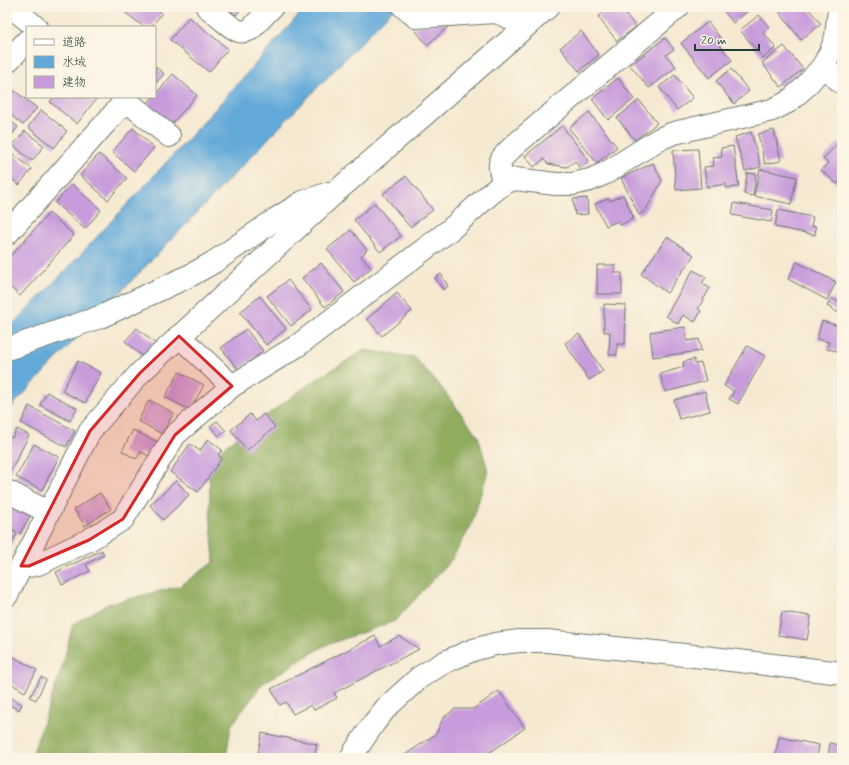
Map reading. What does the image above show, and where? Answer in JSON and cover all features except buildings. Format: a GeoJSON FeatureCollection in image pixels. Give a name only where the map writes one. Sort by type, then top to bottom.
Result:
{"type":"FeatureCollection","features":[{"type":"Feature","properties":{"kind":"street"},"geometry":{"type":"LineString","coordinates":[[12,7],[35,26]]}},
{"type":"Feature","properties":{"kind":"street"},"geometry":{"type":"LineString","coordinates":[[207,7],[233,28],[243,32],[247,32],[251,29],[272,7]]}},
{"type":"Feature","properties":{"kind":"street"},"geometry":{"type":"LineString","coordinates":[[7,595],[90,431],[140,373],[338,190],[548,7]]}},
{"type":"Feature","properties":{"kind":"street"},"geometry":{"type":"LineString","coordinates":[[504,183],[499,163],[504,155],[678,7]]}},
{"type":"Feature","properties":{"kind":"street"},"geometry":{"type":"LineString","coordinates":[[21,566],[38,564],[90,540],[123,519],[175,435],[232,386],[297,346],[451,229],[504,183],[515,179],[556,184],[573,184],[590,180],[606,173],[659,139],[674,133],[772,110],[788,102],[805,87],[823,66],[836,37],[837,11]]}},
{"type":"Feature","properties":{"kind":"street"},"geometry":{"type":"LineString","coordinates":[[410,12],[496,12],[527,24]]}},
{"type":"Feature","properties":{"kind":"street"},"geometry":{"type":"LineString","coordinates":[[7,62],[26,41]]}},
{"type":"Feature","properties":{"kind":"street"},"geometry":{"type":"LineString","coordinates":[[823,66],[842,83]]}},
{"type":"Feature","properties":{"kind":"street"},"geometry":{"type":"LineString","coordinates":[[7,234],[124,98],[169,136]]}},
{"type":"Feature","properties":{"kind":"street"},"geometry":{"type":"LineString","coordinates":[[7,349],[100,317],[191,275],[214,262],[303,202],[338,190]]}},
{"type":"Feature","properties":{"kind":"street"},"geometry":{"type":"LineString","coordinates":[[179,336],[232,386]]}},
{"type":"Feature","properties":{"kind":"street"},"geometry":{"type":"LineString","coordinates":[[7,490],[48,512]]}},
{"type":"Feature","properties":{"kind":"street"},"geometry":{"type":"LineString","coordinates":[[352,758],[365,736],[382,713],[420,677],[444,662],[473,650],[495,644],[519,641],[547,642],[712,658],[842,673]]}},
{"type":"Feature","properties":{"kind":"highlighted area"},"geometry":{"type":"Polygon","coordinates":[[[179,336],[232,386],[175,435],[123,519],[89,540],[29,566],[21,566],[90,431],[140,373],[179,336]]]}},
{"type":"Feature","properties":{"kind":"green space"},"geometry":{"type":"Polygon","coordinates":[[[364,350],[414,357],[441,387],[478,436],[488,471],[471,526],[452,559],[395,621],[324,646],[263,683],[231,726],[226,758],[31,758],[63,664],[73,624],[108,604],[180,586],[214,562],[210,510],[209,458],[309,384],[364,350]]]}},
{"type":"Feature","properties":{"kind":"water"},"geometry":{"type":"Polygon","coordinates":[[[306,7],[395,7],[7,412],[7,330],[66,270],[190,137],[306,7]]]}}]}
